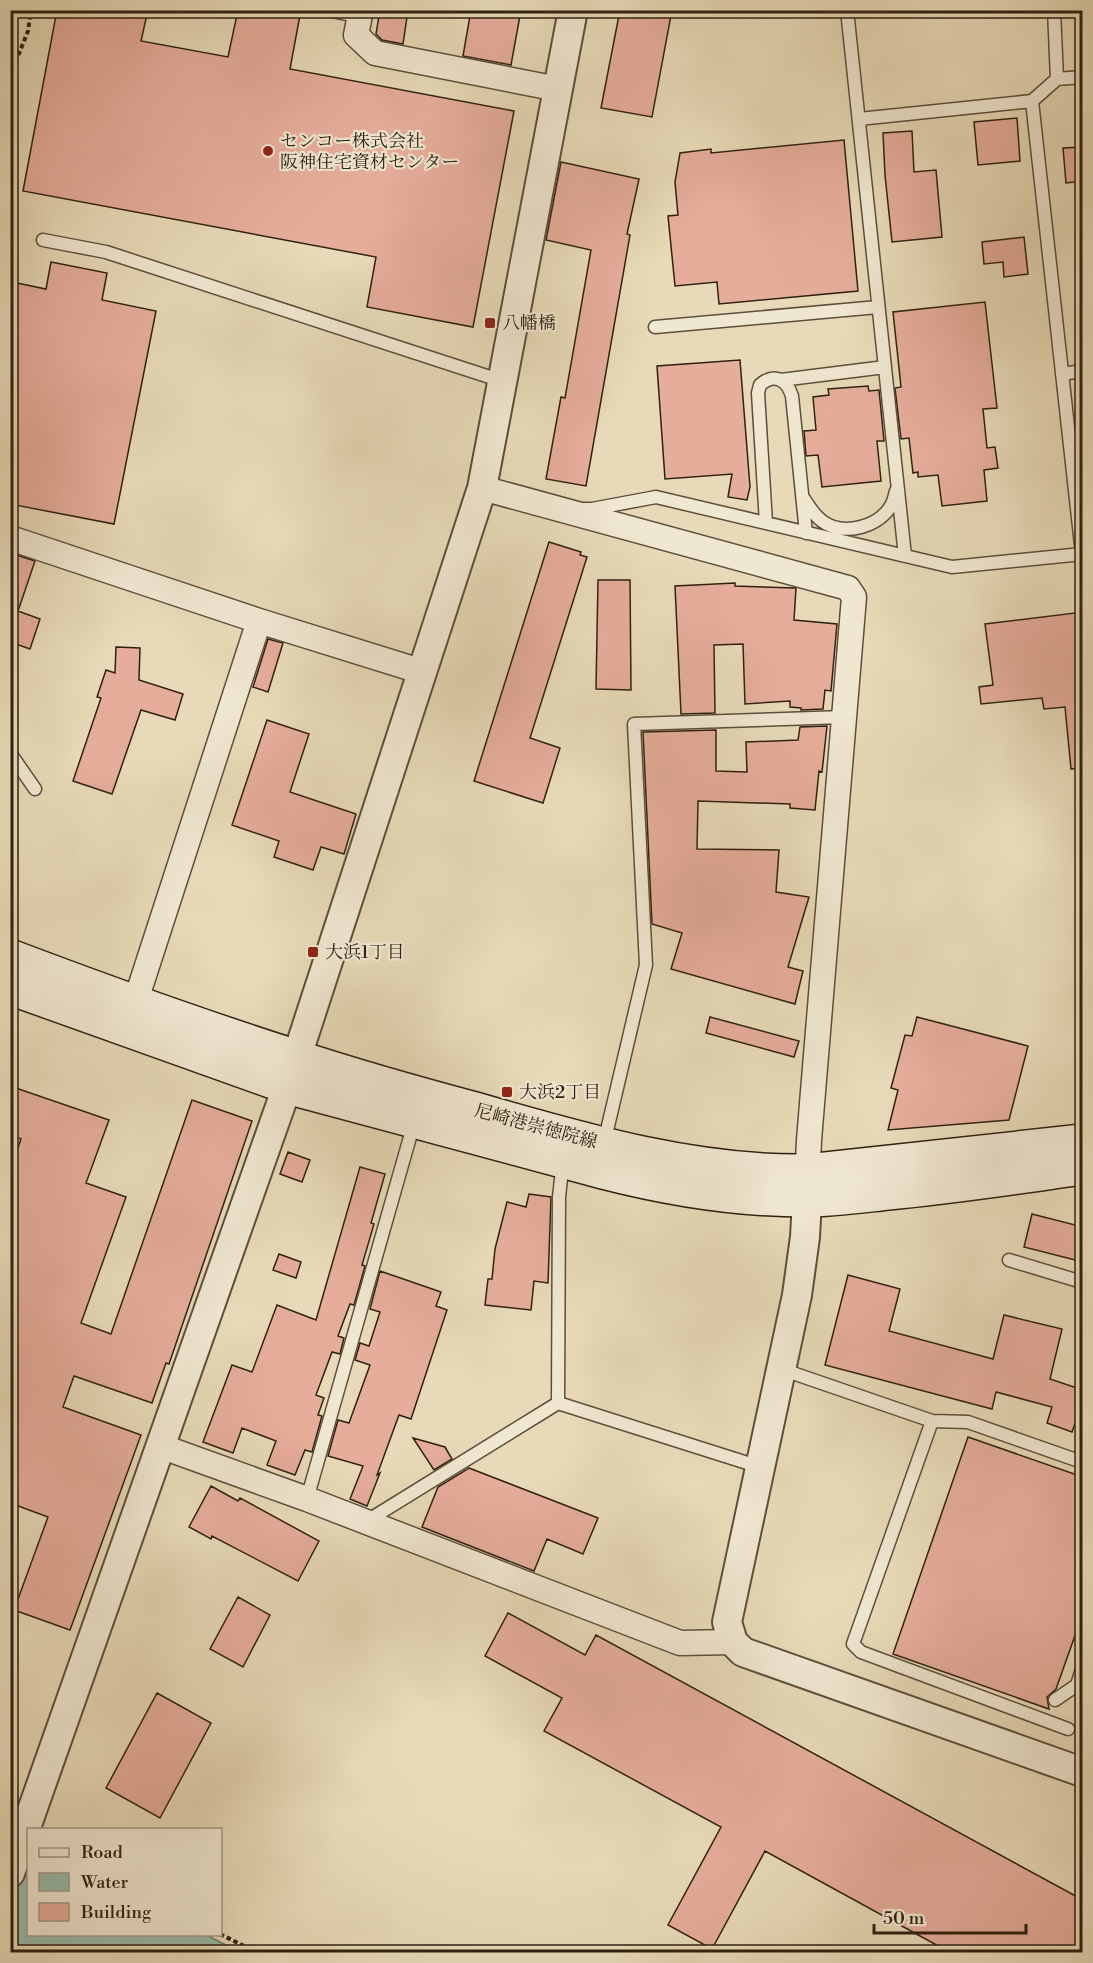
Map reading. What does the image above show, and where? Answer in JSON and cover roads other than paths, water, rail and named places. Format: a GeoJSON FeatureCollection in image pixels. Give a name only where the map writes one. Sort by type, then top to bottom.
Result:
{"type":"FeatureCollection","features":[{"type":"Feature","properties":{"kind":"main road","name":"尼崎港崇徳院線"},"geometry":{"type":"LineString","coordinates":[[10,956],[135,1003],[292,1072],[414,1122],[644,1183],[735,1197],[1083,1141]]}},
{"type":"Feature","properties":{"kind":"main road","name":"尼崎港崇徳院線"},"geometry":{"type":"LineString","coordinates":[[10,988],[292,1072],[413,1092],[604,1144],[692,1162],[778,1172],[807,1186],[908,1191],[1083,1168]]}},
{"type":"Feature","properties":{"kind":"street"},"geometry":{"type":"LineString","coordinates":[[10,1872],[292,1072],[482,488],[573,10]]}},
{"type":"Feature","properties":{"kind":"street"},"geometry":{"type":"LineString","coordinates":[[361,14],[357,35],[375,53],[558,89]]}},
{"type":"Feature","properties":{"kind":"street"},"geometry":{"type":"LineString","coordinates":[[482,488],[849,588],[854,597],[807,1186],[805,1237],[797,1295],[727,1622],[733,1642],[743,1652],[1083,1772]]}},
{"type":"Feature","properties":{"kind":"street"},"geometry":{"type":"LineString","coordinates":[[10,538],[259,621],[423,672]]}},
{"type":"Feature","properties":{"kind":"street"},"geometry":{"type":"LineString","coordinates":[[135,1003],[259,621]]}},
{"type":"Feature","properties":{"kind":"street"},"geometry":{"type":"LineString","coordinates":[[160,1446],[307,1499],[680,1643],[733,1642]]}},
{"type":"Feature","properties":{"kind":"lane"},"geometry":{"type":"LineString","coordinates":[[328,10],[361,14]]}},
{"type":"Feature","properties":{"kind":"lane"},"geometry":{"type":"LineString","coordinates":[[847,10],[905,556]]}},
{"type":"Feature","properties":{"kind":"lane"},"geometry":{"type":"LineString","coordinates":[[1054,10],[1057,79]]}},
{"type":"Feature","properties":{"kind":"lane"},"geometry":{"type":"LineString","coordinates":[[859,119],[1032,101],[1057,79],[1083,77]]}},
{"type":"Feature","properties":{"kind":"lane"},"geometry":{"type":"LineString","coordinates":[[547,507],[592,509],[656,497],[952,567],[1083,554],[1032,101]]}},
{"type":"Feature","properties":{"kind":"lane"},"geometry":{"type":"LineString","coordinates":[[43,240],[106,252],[502,381]]}},
{"type":"Feature","properties":{"kind":"lane"},"geometry":{"type":"LineString","coordinates":[[655,327],[879,307]]}},
{"type":"Feature","properties":{"kind":"lane"},"geometry":{"type":"LineString","coordinates":[[780,380],[885,367]]}},
{"type":"Feature","properties":{"kind":"lane"},"geometry":{"type":"LineString","coordinates":[[1062,374],[1083,371]]}},
{"type":"Feature","properties":{"kind":"lane"},"geometry":{"type":"LineString","coordinates":[[766,524],[758,393],[760,385],[772,378],[789,385],[792,396],[806,533]]}},
{"type":"Feature","properties":{"kind":"lane"},"geometry":{"type":"LineString","coordinates":[[802,497],[823,522],[839,528],[857,528],[875,522],[891,506],[898,487]]}},
{"type":"Feature","properties":{"kind":"lane"},"geometry":{"type":"LineString","coordinates":[[604,1144],[646,965],[634,724],[844,717]]}},
{"type":"Feature","properties":{"kind":"lane"},"geometry":{"type":"LineString","coordinates":[[10,753],[35,789]]}},
{"type":"Feature","properties":{"kind":"lane"},"geometry":{"type":"LineString","coordinates":[[307,1499],[414,1122]]}},
{"type":"Feature","properties":{"kind":"lane"},"geometry":{"type":"LineString","coordinates":[[558,1403],[559,1197],[563,1161]]}},
{"type":"Feature","properties":{"kind":"lane"},"geometry":{"type":"LineString","coordinates":[[1009,1260],[1083,1282]]}},
{"type":"Feature","properties":{"kind":"lane"},"geometry":{"type":"LineString","coordinates":[[781,1369],[932,1421],[968,1422],[1083,1462]]}},
{"type":"Feature","properties":{"kind":"lane"},"geometry":{"type":"LineString","coordinates":[[365,1522],[558,1403],[760,1467]]}},
{"type":"Feature","properties":{"kind":"lane"},"geometry":{"type":"LineString","coordinates":[[932,1421],[853,1644],[861,1652],[1068,1729]]}},
{"type":"Feature","properties":{"kind":"lane"},"geometry":{"type":"LineString","coordinates":[[1055,1700],[1077,1685],[1083,1669]]}},
{"type":"Feature","properties":{"kind":"water"},"geometry":{"type":"Polygon","coordinates":[[[10,1835],[27,1844],[27,1936],[208,1936],[240,1952],[11,1952],[10,1835]]]}},
{"type":"Feature","properties":{"kind":"place","name":"センコー株式会社 阪神住宅資材センター"},"geometry":{"type":"Point","coordinates":[268,151]}},
{"type":"Feature","properties":{"kind":"place","name":"八幡橋"},"geometry":{"type":"Point","coordinates":[490,323]}},
{"type":"Feature","properties":{"kind":"place","name":"大浜1丁目"},"geometry":{"type":"Point","coordinates":[313,952]}},
{"type":"Feature","properties":{"kind":"place","name":"大浜2丁目"},"geometry":{"type":"Point","coordinates":[507,1092]}}]}
